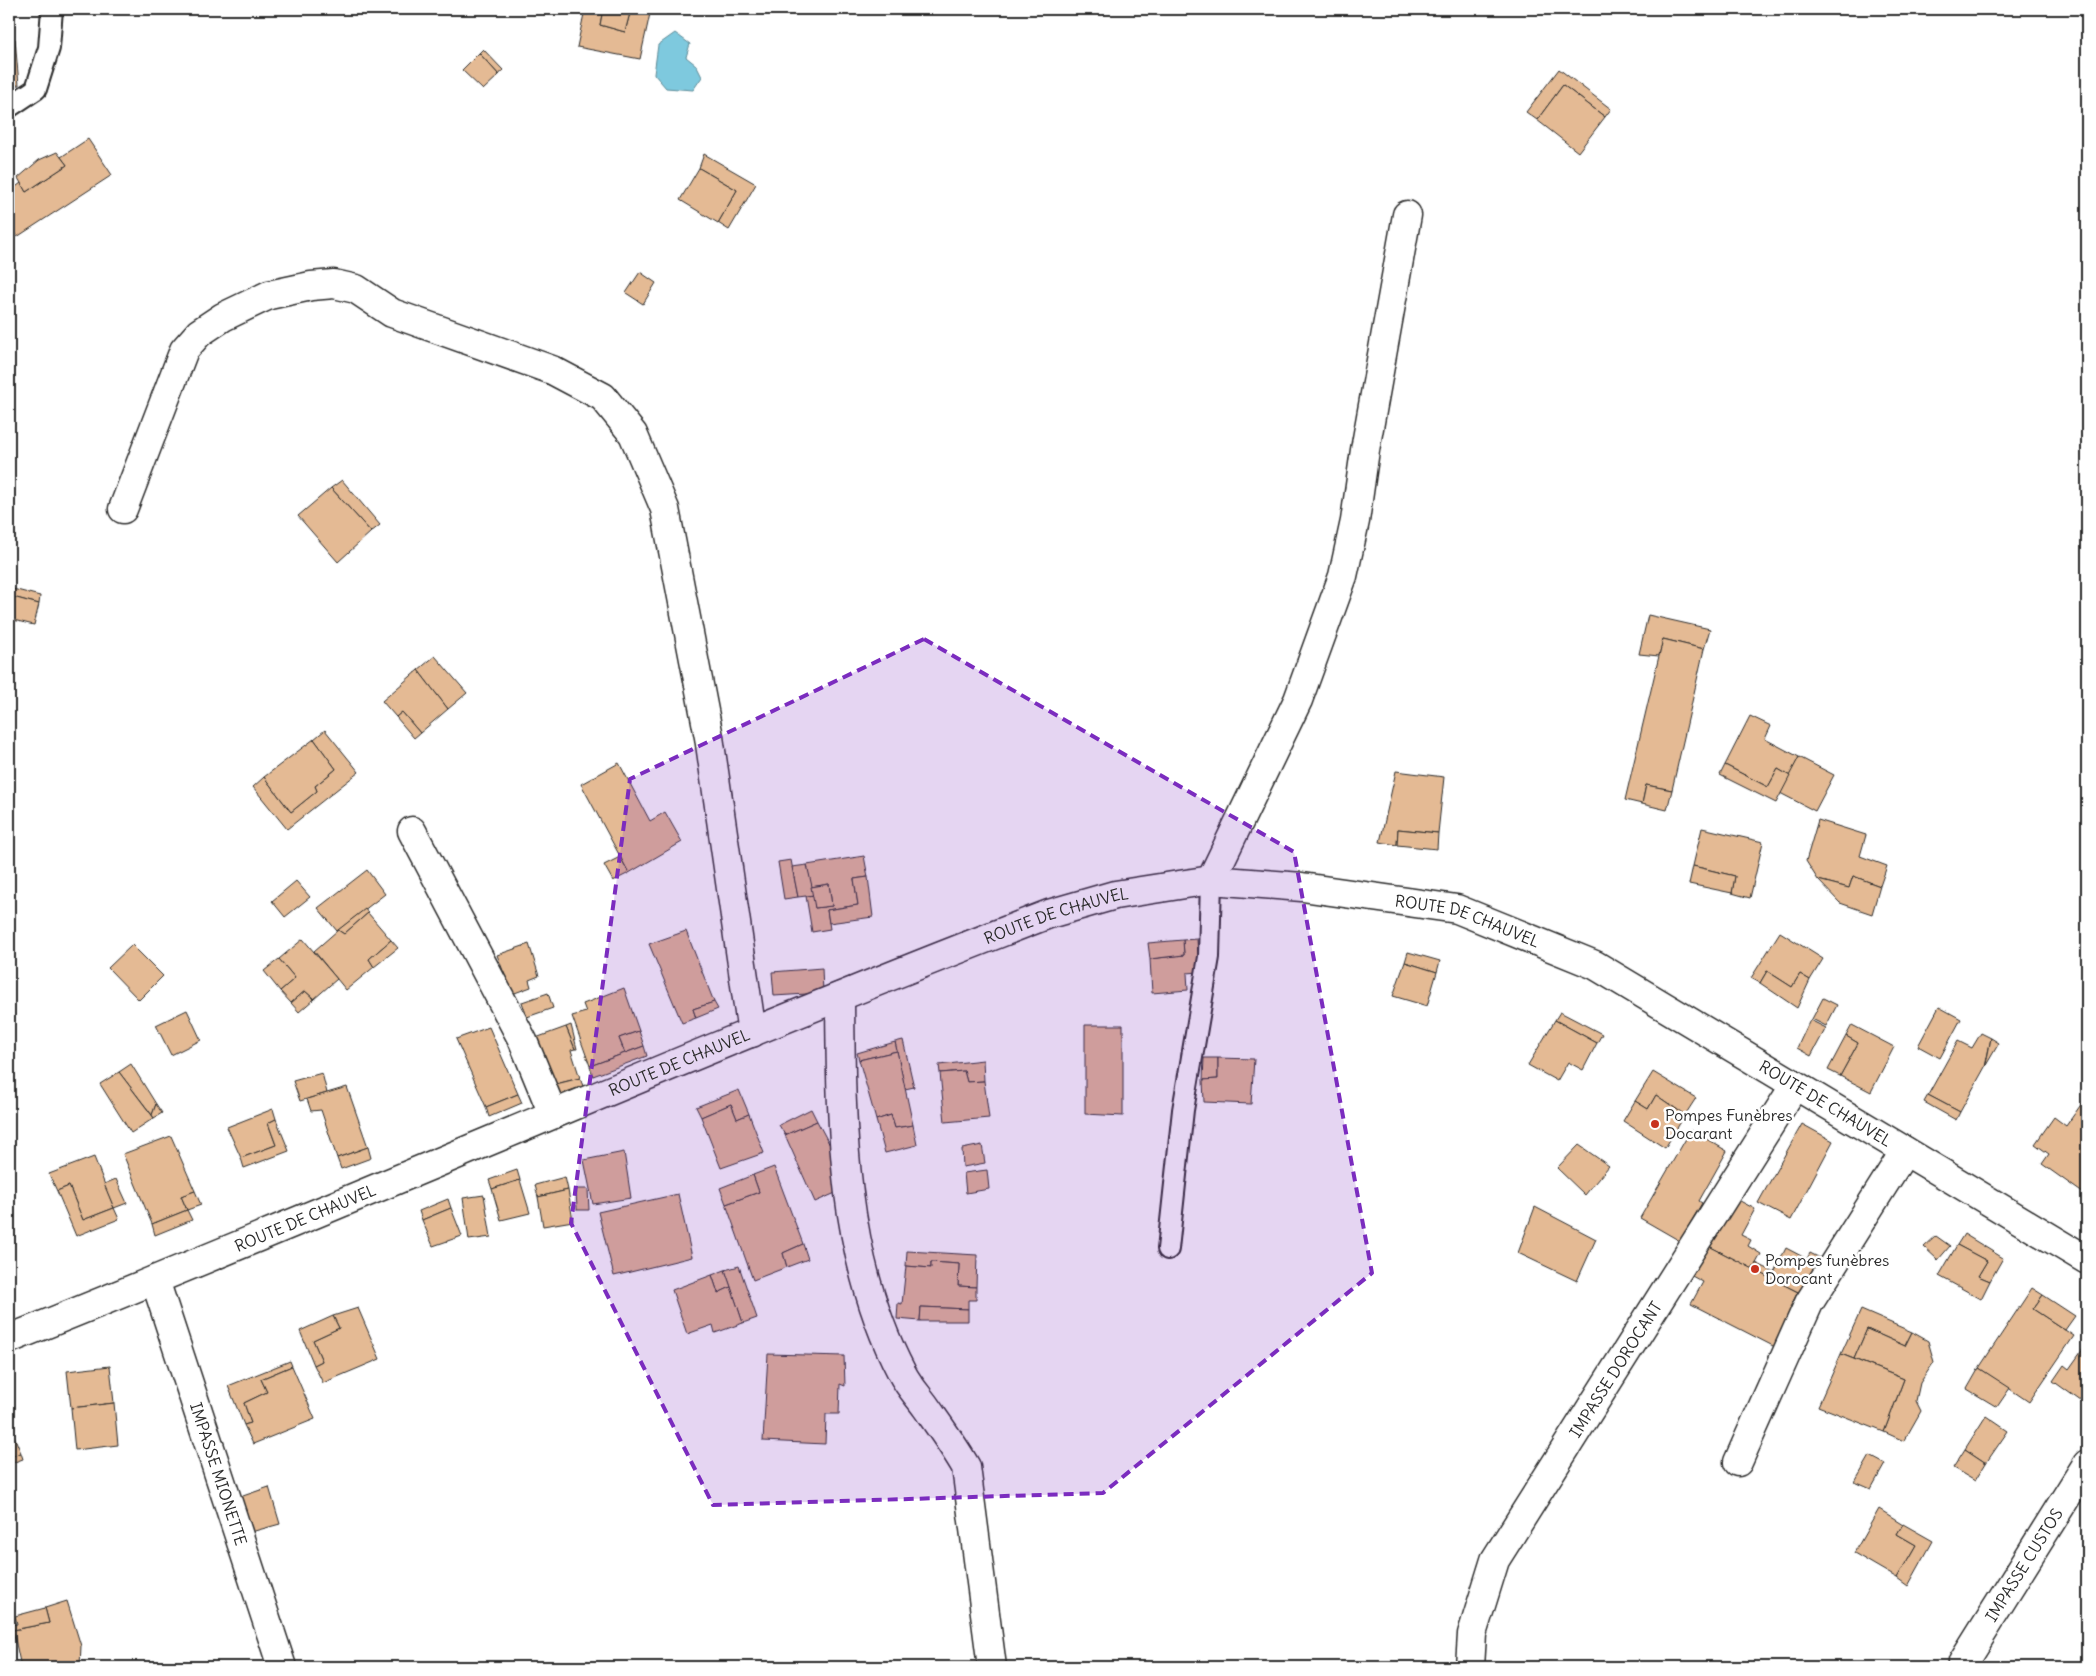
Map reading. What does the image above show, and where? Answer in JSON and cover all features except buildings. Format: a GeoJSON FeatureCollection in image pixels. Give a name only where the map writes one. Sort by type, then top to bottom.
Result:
{"type":"FeatureCollection","features":[{"type":"Feature","properties":{"kind":"street"},"geometry":{"type":"LineString","coordinates":[[1211,880],[1298,700],[1343,576],[1355,521],[1365,450],[1407,215]]}},
{"type":"Feature","properties":{"kind":"street"},"geometry":{"type":"LineString","coordinates":[[123,509],[184,350],[199,333],[223,317],[269,295],[311,286],[334,284],[356,289],[392,313],[552,370],[603,397],[632,434],[666,508],[709,737],[752,1033]]}},
{"type":"Feature","properties":{"kind":"street"},"geometry":{"type":"LineString","coordinates":[[412,831],[522,1041],[553,1114]]}},
{"type":"Feature","properties":{"kind":"street","name":"ROUTE DE CHAUVEL"},"geometry":{"type":"LineString","coordinates":[[9,1338],[155,1280],[840,997],[1050,914],[1114,896],[1211,880],[1302,888],[1457,909],[1595,965],[2087,1260]]}},
{"type":"Feature","properties":{"kind":"street"},"geometry":{"type":"LineString","coordinates":[[840,997],[842,1124],[847,1181],[858,1252],[880,1324],[903,1374],[950,1439],[966,1467],[992,1667]]}},
{"type":"Feature","properties":{"kind":"street","name":"IMPASSE DOROCANT"},"geometry":{"type":"LineString","coordinates":[[1470,1667],[1472,1634],[1495,1560],[1795,1085]]}},
{"type":"Feature","properties":{"kind":"street"},"geometry":{"type":"LineString","coordinates":[[1738,1462],[1810,1303],[1905,1151]]}},
{"type":"Feature","properties":{"kind":"street","name":"IMPASSE MIONETTE"},"geometry":{"type":"LineString","coordinates":[[155,1280],[282,1667]]}},
{"type":"Feature","properties":{"kind":"street","name":"IMPASSE CUSTOS"},"geometry":{"type":"LineString","coordinates":[[1966,1667],[1963,1662],[2087,1464]]}},
{"type":"Feature","properties":{"kind":"lane"},"geometry":{"type":"LineString","coordinates":[[9,107],[36,89],[49,48],[52,9]]}},
{"type":"Feature","properties":{"kind":"lane"},"geometry":{"type":"LineString","coordinates":[[1168,1249],[1183,1110],[1209,957],[1211,880]]}},
{"type":"Feature","properties":{"kind":"highlighted area"},"geometry":{"type":"Polygon","coordinates":[[[924,639],[1294,852],[1372,1273],[1103,1493],[713,1505],[571,1223],[630,779],[924,639]]]}},
{"type":"Feature","properties":{"kind":"water"},"geometry":{"type":"Polygon","coordinates":[[[675,33],[690,44],[686,57],[696,65],[702,77],[693,90],[666,88],[654,74],[658,45],[675,33]]]}},
{"type":"Feature","properties":{"kind":"place","name":"Pompes Funèbres Docarant"},"geometry":{"type":"Point","coordinates":[1655,1124]}},
{"type":"Feature","properties":{"kind":"place","name":"Pompes funèbres Dorocant"},"geometry":{"type":"Point","coordinates":[1755,1269]}}]}
